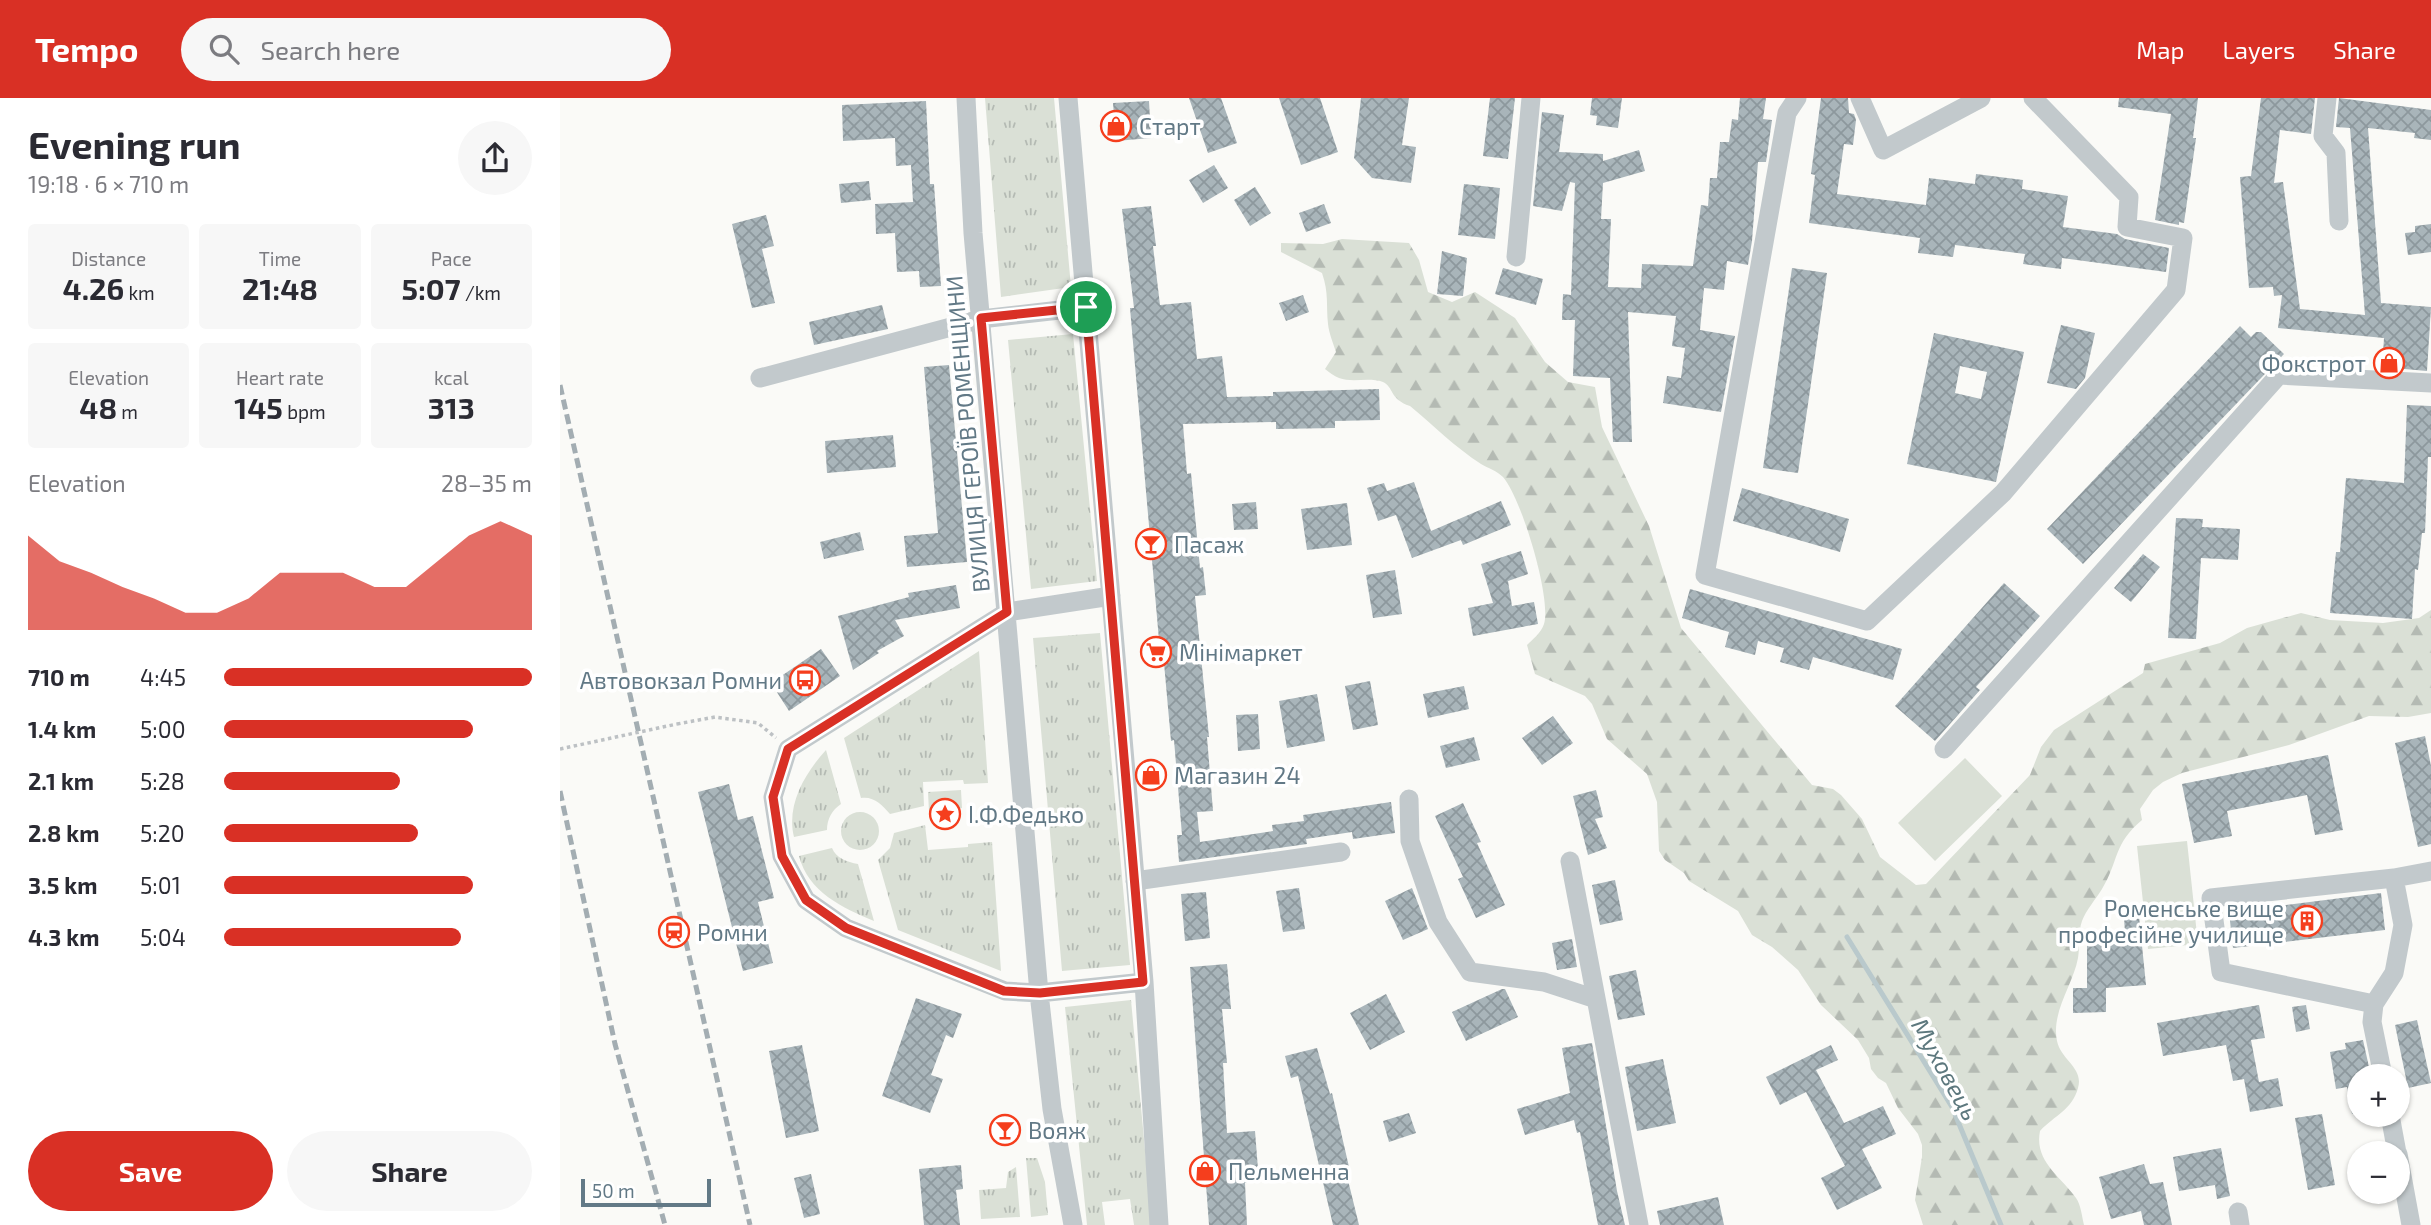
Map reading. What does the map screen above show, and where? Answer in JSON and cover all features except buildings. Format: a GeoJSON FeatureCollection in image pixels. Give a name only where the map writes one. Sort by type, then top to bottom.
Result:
{"type":"FeatureCollection","features":[{"type":"Feature","properties":{"kind":"street","name":"ВУЛИЦЯ ГЕРОЇВ РОМЕНЩИНИ"},"geometry":{"type":"LineString","coordinates":[[966,98],[973,233],[1040,993],[1052,1109],[1073,1225]]}},
{"type":"Feature","properties":{"kind":"street"},"geometry":{"type":"LineString","coordinates":[[1068,98],[1135,881],[1159,1225]]}},
{"type":"Feature","properties":{"kind":"street"},"geometry":{"type":"LineString","coordinates":[[1516,257],[1531,98]]}},
{"type":"Feature","properties":{"kind":"street"},"geometry":{"type":"LineString","coordinates":[[1797,98],[1787,113],[1704,575],[1867,621],[2003,493],[2176,290],[2183,237],[2127,227],[2129,197],[2033,98]]}},
{"type":"Feature","properties":{"kind":"street"},"geometry":{"type":"LineString","coordinates":[[1860,98],[1883,150],[1981,98]]}},
{"type":"Feature","properties":{"kind":"street"},"geometry":{"type":"LineString","coordinates":[[2327,98],[2323,136],[2336,153],[2339,220]]}},
{"type":"Feature","properties":{"kind":"street"},"geometry":{"type":"LineString","coordinates":[[760,377],[981,318],[1086,307]]}},
{"type":"Feature","properties":{"kind":"street"},"geometry":{"type":"LineString","coordinates":[[1944,748],[2279,375],[2431,383]]}},
{"type":"Feature","properties":{"kind":"street"},"geometry":{"type":"LineString","coordinates":[[1111,596],[1007,612],[788,749],[773,797],[782,856],[806,900],[846,928],[1004,991],[1040,993],[1143,982]]}},
{"type":"Feature","properties":{"kind":"street"},"geometry":{"type":"LineString","coordinates":[[1409,799],[1410,841],[1438,922],[1470,972],[1544,982],[1596,999]]}},
{"type":"Feature","properties":{"kind":"street"},"geometry":{"type":"LineString","coordinates":[[1135,881],[1341,852]]}},
{"type":"Feature","properties":{"kind":"street"},"geometry":{"type":"LineString","coordinates":[[1570,861],[1639,1225]]}},
{"type":"Feature","properties":{"kind":"street"},"geometry":{"type":"LineString","coordinates":[[2373,1013],[2221,972],[2211,898],[2394,878],[2431,871]]}},
{"type":"Feature","properties":{"kind":"street"},"geometry":{"type":"LineString","coordinates":[[2381,1064],[2373,1013],[2395,973],[2403,925],[2394,878]]}},
{"type":"Feature","properties":{"kind":"street"},"geometry":{"type":"LineString","coordinates":[[2407,1204],[2411,1225]]}},
{"type":"Feature","properties":{"kind":"path"},"geometry":{"type":"LineString","coordinates":[[560,748],[715,717],[758,723],[788,749]]}},
{"type":"Feature","properties":{"kind":"green space"},"geometry":{"type":"Polygon","coordinates":[[[985,98],[1054,98],[1071,287],[1001,297],[985,98]]]}},
{"type":"Feature","properties":{"kind":"green space"},"geometry":{"type":"Polygon","coordinates":[[[1342,239],[1409,243],[1419,260],[1428,292],[1452,302],[1475,292],[1515,318],[1545,362],[1568,382],[1595,387],[1602,427],[1649,526],[1681,628],[1812,785],[1833,789],[1841,795],[1862,819],[1880,857],[1916,885],[1926,884],[2030,775],[2041,747],[2054,730],[2143,673],[2145,664],[2220,643],[2247,628],[2301,613],[2330,620],[2383,623],[2419,618],[2431,610],[2431,713],[2408,717],[2369,716],[2289,745],[2182,773],[2153,790],[2140,809],[2142,820],[2121,845],[2102,889],[2082,921],[2078,958],[2057,1020],[2059,1048],[2078,1075],[2078,1088],[2072,1102],[2040,1131],[2039,1142],[2045,1160],[2076,1198],[2084,1225],[1923,1225],[1915,1200],[1922,1145],[1918,1134],[1898,1108],[1886,1083],[1871,1069],[1869,1058],[1858,1040],[1821,1005],[1798,970],[1772,947],[1752,935],[1738,911],[1689,881],[1684,873],[1665,860],[1659,851],[1657,802],[1647,774],[1607,739],[1592,704],[1585,696],[1535,674],[1527,645],[1544,624],[1544,593],[1526,526],[1503,477],[1463,451],[1410,406],[1398,400],[1383,382],[1344,379],[1325,369],[1336,352],[1329,327],[1322,273],[1281,252],[1281,243],[1323,244],[1342,239]]]}},
{"type":"Feature","properties":{"kind":"green space"},"geometry":{"type":"Polygon","coordinates":[[[1073,334],[1097,581],[1031,589],[1008,340],[1073,334]]]}},
{"type":"Feature","properties":{"kind":"green space"},"geometry":{"type":"Polygon","coordinates":[[[1100,633],[1130,965],[1062,971],[1033,638],[1100,633]]]}},
{"type":"Feature","properties":{"kind":"green space"},"geometry":{"type":"Polygon","coordinates":[[[979,651],[988,783],[964,784],[963,780],[923,782],[924,806],[890,814],[874,800],[861,798],[844,738],[979,651]]]}},
{"type":"Feature","properties":{"kind":"green space"},"geometry":{"type":"Polygon","coordinates":[[[826,750],[841,804],[831,815],[827,830],[794,837],[793,813],[799,790],[826,750]]]}},
{"type":"Feature","properties":{"kind":"green space"},"geometry":{"type":"Polygon","coordinates":[[[1965,758],[2002,796],[1935,861],[1898,823],[1965,758]]]}},
{"type":"Feature","properties":{"kind":"green space"},"geometry":{"type":"Polygon","coordinates":[[[961,790],[962,808],[954,809],[954,804],[935,805],[935,811],[929,812],[928,792],[961,790]]]}},
{"type":"Feature","properties":{"kind":"green space"},"geometry":{"type":"Polygon","coordinates":[[[860,812],[874,817],[879,831],[874,845],[860,850],[846,845],[841,831],[846,817],[860,812]]]}},
{"type":"Feature","properties":{"kind":"green space"},"geometry":{"type":"Polygon","coordinates":[[[925,825],[928,850],[992,842],[1001,971],[898,930],[878,860],[890,848],[894,833],[925,825]]]}},
{"type":"Feature","properties":{"kind":"green space"},"geometry":{"type":"Polygon","coordinates":[[[2187,841],[2198,944],[2148,949],[2137,846],[2187,841]]]}},
{"type":"Feature","properties":{"kind":"green space"},"geometry":{"type":"Polygon","coordinates":[[[832,848],[842,859],[858,864],[874,921],[828,897],[810,880],[799,856],[832,848]]]}},
{"type":"Feature","properties":{"kind":"green space"},"geometry":{"type":"Polygon","coordinates":[[[1131,1000],[1152,1225],[1134,1225],[1130,1199],[1102,1202],[1105,1225],[1087,1225],[1065,1007],[1131,1000]]]}},
{"type":"Feature","properties":{"kind":"green space"},"geometry":{"type":"Polygon","coordinates":[[[1026,1158],[1037,1158],[1045,1182],[1048,1215],[1031,1217],[1026,1158]]]}},
{"type":"Feature","properties":{"kind":"green space"},"geometry":{"type":"Polygon","coordinates":[[[1016,1167],[1020,1217],[981,1219],[979,1190],[1006,1188],[1008,1172],[1016,1167]]]}},
{"type":"Feature","properties":{"kind":"waterway","name":"Муховець"},"geometry":{"type":"LineString","coordinates":[[1847,937],[1952,1107],[2001,1225]]}},
{"type":"Feature","properties":{"kind":"railway"},"geometry":{"type":"LineString","coordinates":[[560,385],[750,1225]]}},
{"type":"Feature","properties":{"kind":"railway"},"geometry":{"type":"LineString","coordinates":[[560,791],[615,1044],[665,1225]]}},
{"type":"Feature","properties":{"kind":"place","name":"Старт"},"geometry":{"type":"Point","coordinates":[1116,126]}},
{"type":"Feature","properties":{"kind":"place","name":"Фокстрот"},"geometry":{"type":"Point","coordinates":[2389,363]}},
{"type":"Feature","properties":{"kind":"place","name":"Пасаж"},"geometry":{"type":"Point","coordinates":[1151,544]}},
{"type":"Feature","properties":{"kind":"place","name":"Мінімаркет"},"geometry":{"type":"Point","coordinates":[1156,652]}},
{"type":"Feature","properties":{"kind":"place","name":"Автовокзал Ромни"},"geometry":{"type":"Point","coordinates":[805,680]}},
{"type":"Feature","properties":{"kind":"place","name":"Магазин 24"},"geometry":{"type":"Point","coordinates":[1151,775]}},
{"type":"Feature","properties":{"kind":"place","name":"І.Ф.Федько"},"geometry":{"type":"Point","coordinates":[945,814]}},
{"type":"Feature","properties":{"kind":"place","name":"Роменське вище професійне училище"},"geometry":{"type":"Point","coordinates":[2307,921]}},
{"type":"Feature","properties":{"kind":"place","name":"Ромни"},"geometry":{"type":"Point","coordinates":[674,932]}},
{"type":"Feature","properties":{"kind":"place","name":"Вояж"},"geometry":{"type":"Point","coordinates":[1005,1130]}},
{"type":"Feature","properties":{"kind":"place","name":"Пельменна"},"geometry":{"type":"Point","coordinates":[1205,1171]}},
{"type":"Feature","properties":{"kind":"route"},"geometry":{"type":"LineString","coordinates":[[1086,307],[1143,982],[1040,993],[1004,991],[846,928],[806,900],[782,856],[773,797],[788,749],[1007,612],[981,318],[1086,307]]}}]}
